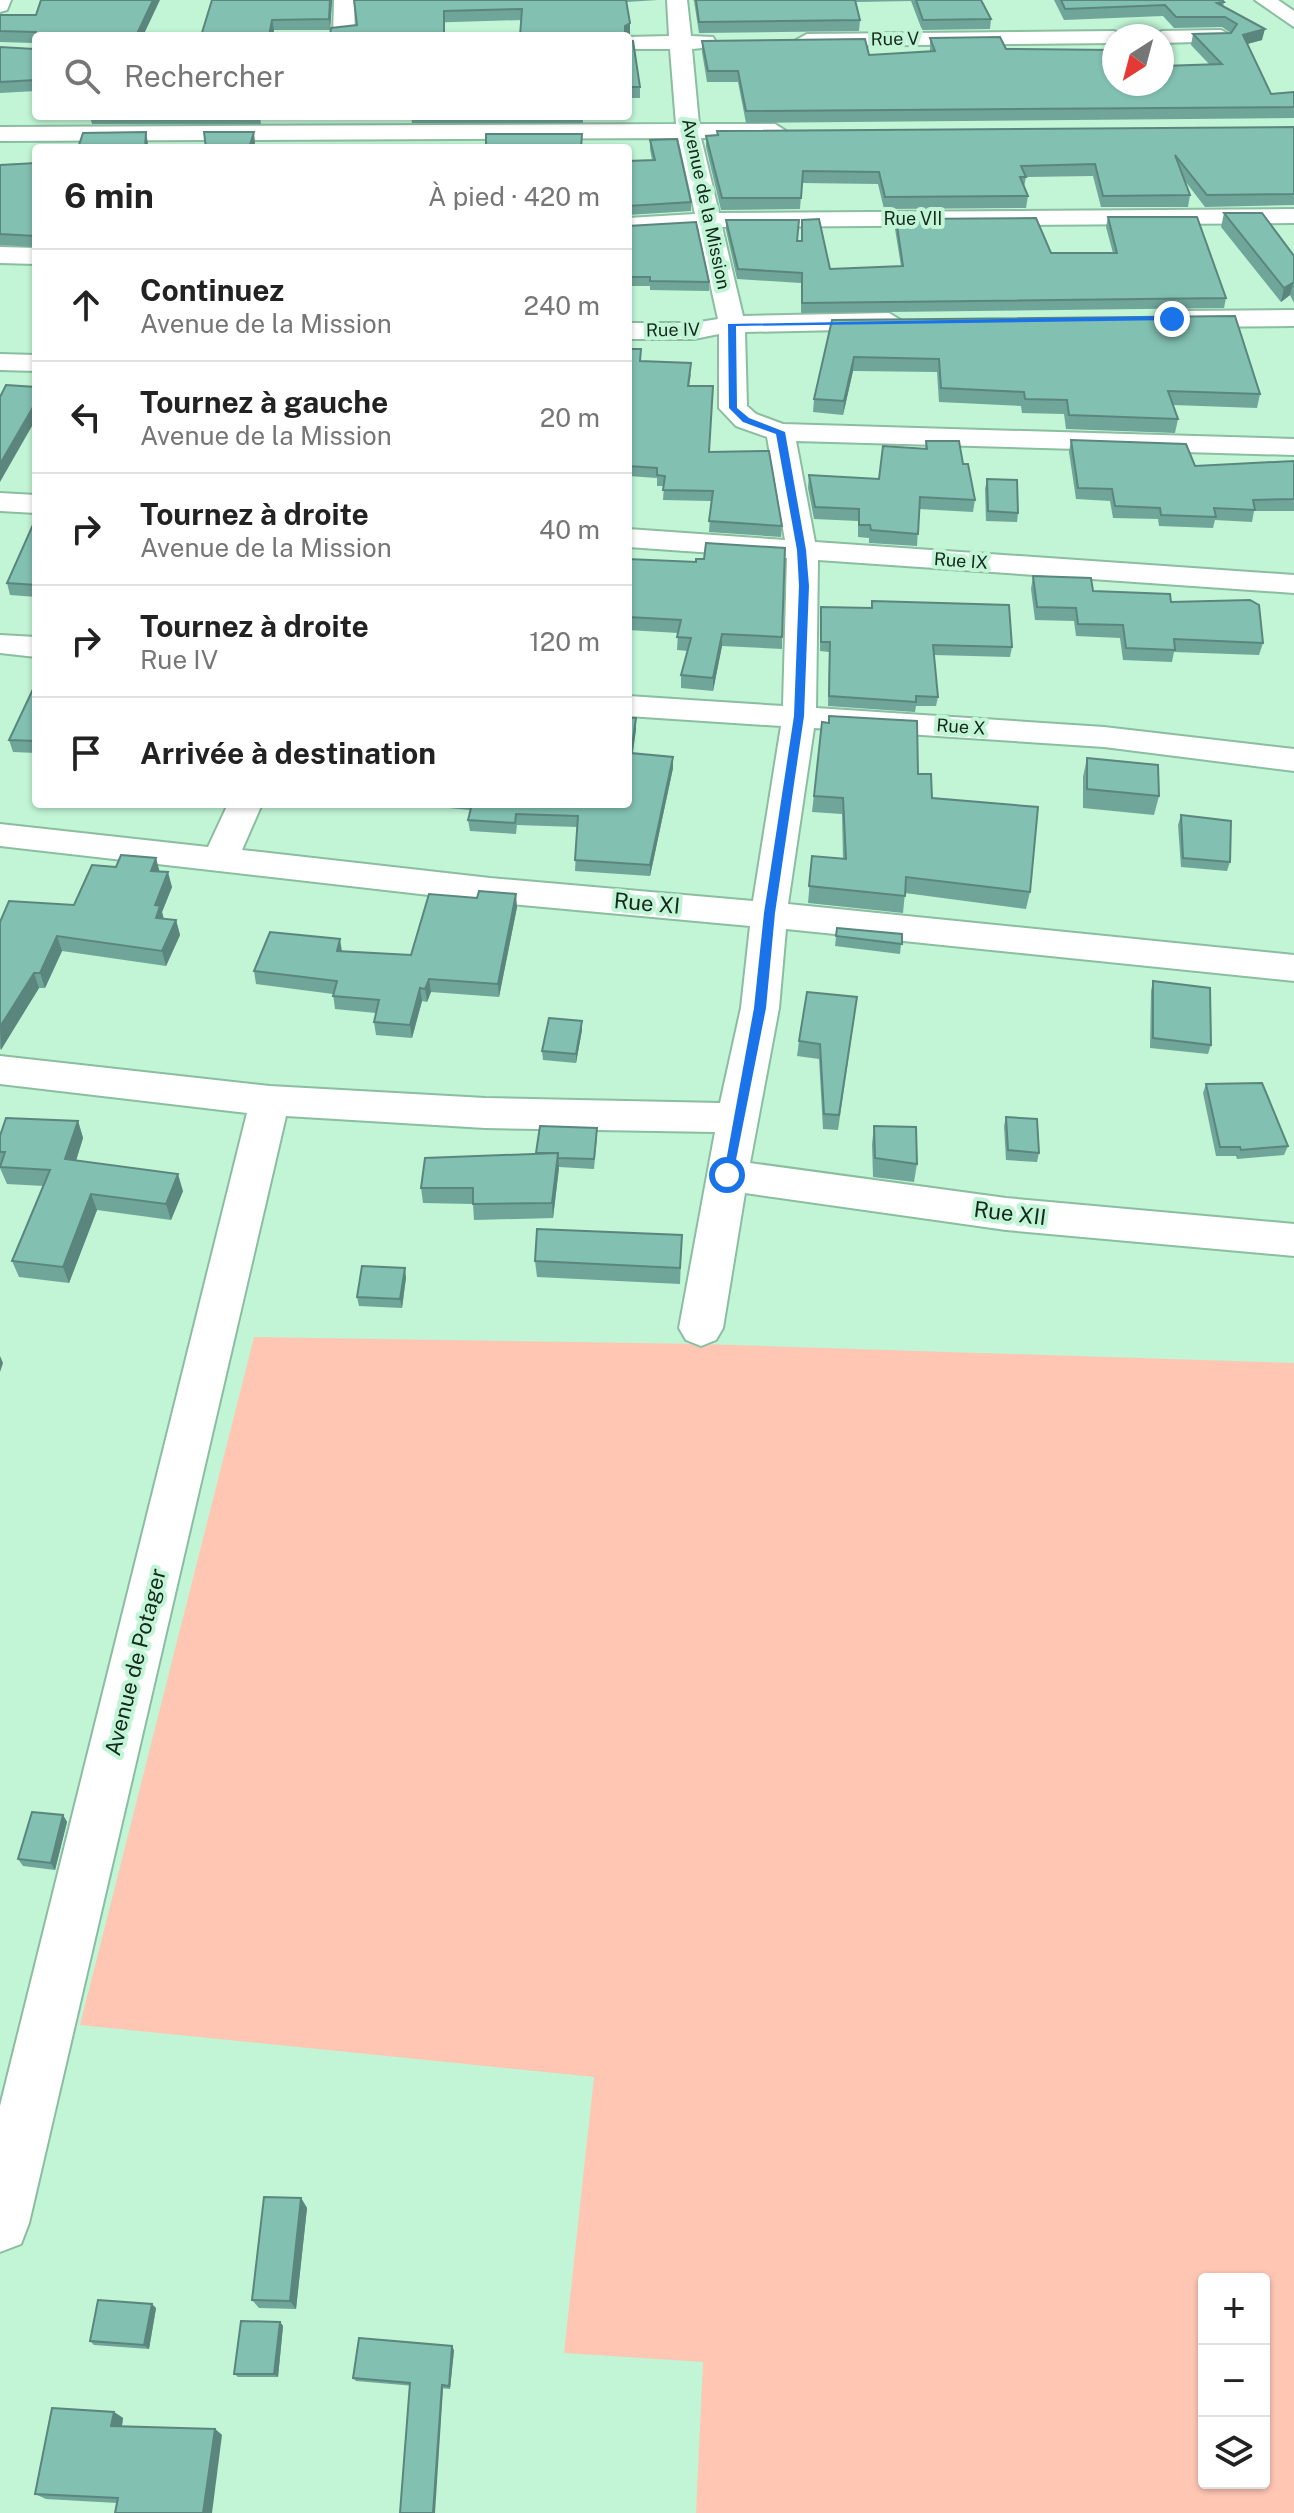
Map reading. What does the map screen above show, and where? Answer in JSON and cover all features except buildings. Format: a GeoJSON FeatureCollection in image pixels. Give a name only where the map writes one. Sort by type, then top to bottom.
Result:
{"type":"FeatureCollection","features":[{"type":"Feature","properties":{"kind":"street"},"geometry":{"type":"LineString","coordinates":[[0,6],[1,0]]}},
{"type":"Feature","properties":{"kind":"street"},"geometry":{"type":"LineString","coordinates":[[344,0],[344,32]]}},
{"type":"Feature","properties":{"kind":"street","name":"Avenue de la Mission"},"geometry":{"type":"LineString","coordinates":[[677,0],[688,132],[732,324],[733,408],[746,420],[780,432]]}},
{"type":"Feature","properties":{"kind":"street"},"geometry":{"type":"LineString","coordinates":[[1265,0],[1294,21]]}},
{"type":"Feature","properties":{"kind":"street"},"geometry":{"type":"LineString","coordinates":[[1174,37],[1221,36]]}},
{"type":"Feature","properties":{"kind":"street","name":"Rue V"},"geometry":{"type":"LineString","coordinates":[[788,41],[1102,37]]}},
{"type":"Feature","properties":{"kind":"street"},"geometry":{"type":"LineString","coordinates":[[632,43],[725,41]]}},
{"type":"Feature","properties":{"kind":"street"},"geometry":{"type":"LineString","coordinates":[[0,134],[347,142],[800,131]]}},
{"type":"Feature","properties":{"kind":"street","name":"Rue VII"},"geometry":{"type":"LineString","coordinates":[[632,225],[710,220],[1294,216]]}},
{"type":"Feature","properties":{"kind":"street"},"geometry":{"type":"LineString","coordinates":[[0,255],[32,256]]}},
{"type":"Feature","properties":{"kind":"street"},"geometry":{"type":"LineString","coordinates":[[1157,319],[1294,318]]}},
{"type":"Feature","properties":{"kind":"street","name":"Rue IV"},"geometry":{"type":"LineString","coordinates":[[632,331],[694,331],[732,324],[919,321]]}},
{"type":"Feature","properties":{"kind":"street"},"geometry":{"type":"LineString","coordinates":[[0,362],[32,363]]}},
{"type":"Feature","properties":{"kind":"street"},"geometry":{"type":"LineString","coordinates":[[701,1328],[737,1118],[760,1008],[769,913],[799,716],[804,586],[802,550],[780,432],[1294,447]]}},
{"type":"Feature","properties":{"kind":"street"},"geometry":{"type":"LineString","coordinates":[[0,502],[32,504]]}},
{"type":"Feature","properties":{"kind":"street","name":"Rue IX"},"geometry":{"type":"LineString","coordinates":[[632,538],[1294,584]]}},
{"type":"Feature","properties":{"kind":"street"},"geometry":{"type":"LineString","coordinates":[[0,644],[32,647]]}},
{"type":"Feature","properties":{"kind":"street","name":"Rue X"},"geometry":{"type":"LineString","coordinates":[[632,706],[1104,737],[1294,760]]}},
{"type":"Feature","properties":{"kind":"street"},"geometry":{"type":"LineString","coordinates":[[221,858],[243,808]]}},
{"type":"Feature","properties":{"kind":"street","name":"Rue XI"},"geometry":{"type":"LineString","coordinates":[[0,835],[490,890],[769,913],[1294,968]]}},
{"type":"Feature","properties":{"kind":"street"},"geometry":{"type":"LineString","coordinates":[[0,1070],[270,1101],[485,1113],[737,1118]]}},
{"type":"Feature","properties":{"kind":"street","name":"Avenue de Potager"},"geometry":{"type":"LineString","coordinates":[[0,2223],[270,1101]]}},
{"type":"Feature","properties":{"kind":"street","name":"Rue XII"},"geometry":{"type":"LineString","coordinates":[[727,1175],[1006,1214],[1294,1240]]}},
{"type":"Feature","properties":{"kind":"shaded area"},"geometry":{"type":"Polygon","coordinates":[[[254,1337],[702,1344],[1294,1363],[1294,2513],[696,2513],[703,2362],[564,2353],[594,2077],[80,2025],[254,1337]]]}},
{"type":"Feature","properties":{"kind":"route"},"geometry":{"type":"LineString","coordinates":[[727,1175],[760,1008],[769,913],[799,716],[804,586],[802,550],[780,432],[746,420],[733,408],[732,324],[1172,319]]}}]}
